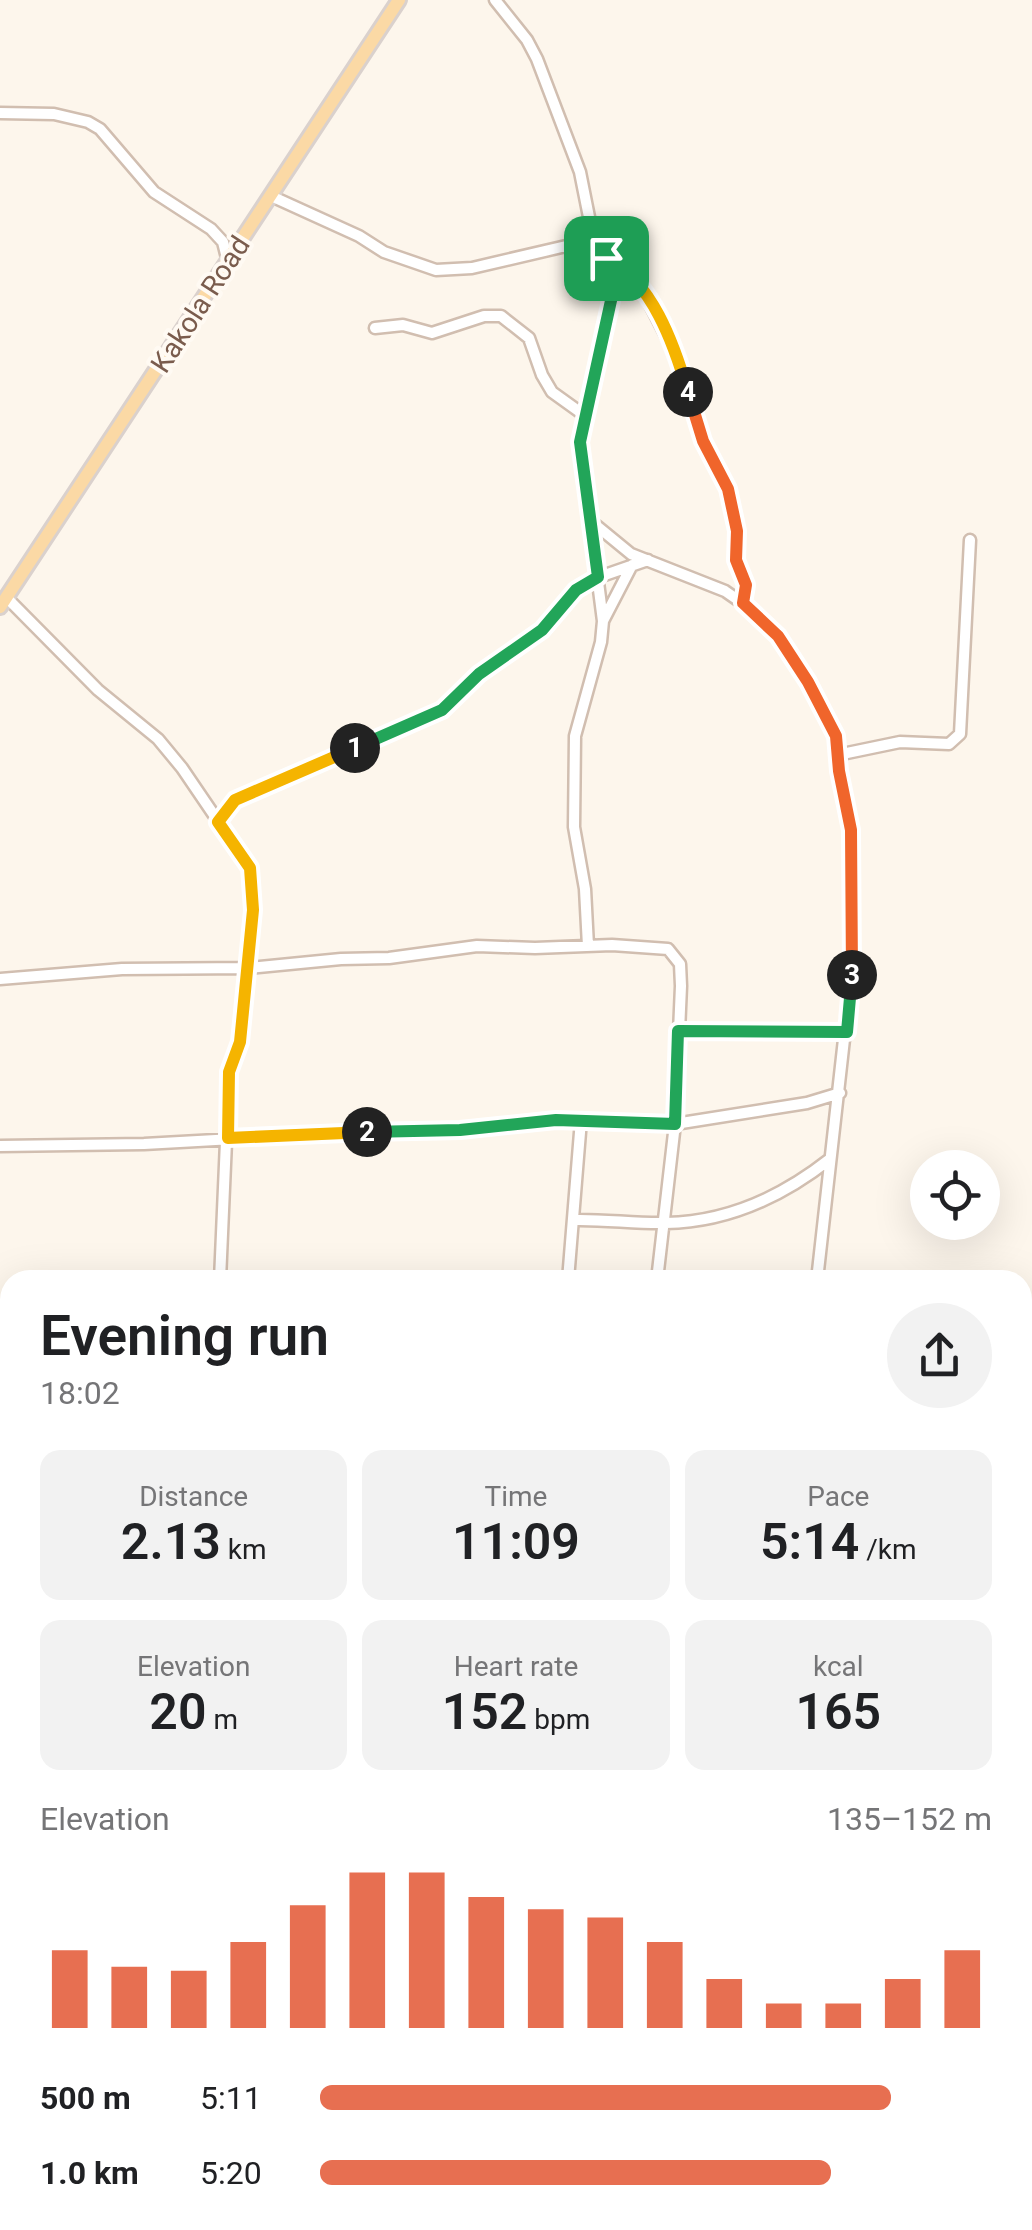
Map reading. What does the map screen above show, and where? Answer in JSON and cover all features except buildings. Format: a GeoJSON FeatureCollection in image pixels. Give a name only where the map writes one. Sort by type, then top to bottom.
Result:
{"type":"FeatureCollection","features":[{"type":"Feature","properties":{"kind":"main road","name":"Kakola Road"},"geometry":{"type":"LineString","coordinates":[[3,603],[399,0]]}},
{"type":"Feature","properties":{"kind":"street"},"geometry":{"type":"LineString","coordinates":[[496,0],[527,40],[546,80],[580,172],[612,296],[584,415],[581,462],[603,620],[601,642],[574,736],[574,828],[585,889],[588,946]]}},
{"type":"Feature","properties":{"kind":"street"},"geometry":{"type":"LineString","coordinates":[[0,113],[54,114],[100,129],[154,192],[176,210],[211,229],[223,242],[228,262]]}},
{"type":"Feature","properties":{"kind":"street"},"geometry":{"type":"LineString","coordinates":[[271,196],[360,236],[394,256],[436,270],[472,268],[566,246],[585,254],[604,254],[622,266],[642,289],[676,355],[699,431],[728,489],[737,531],[736,560],[746,585],[743,603]]}},
{"type":"Feature","properties":{"kind":"street"},"geometry":{"type":"LineString","coordinates":[[375,328],[404,325],[432,332],[484,316],[501,316],[529,338],[552,392],[584,415]]}},
{"type":"Feature","properties":{"kind":"street"},"geometry":{"type":"LineString","coordinates":[[592,522],[620,546],[726,591],[743,603],[778,636],[836,736],[851,830],[853,959],[817,1270]]}},
{"type":"Feature","properties":{"kind":"street"},"geometry":{"type":"LineString","coordinates":[[848,753],[900,742],[949,744],[960,734],[970,540]]}},
{"type":"Feature","properties":{"kind":"street"},"geometry":{"type":"LineString","coordinates":[[218,822],[235,800],[442,710],[479,674],[542,630],[576,590],[598,577],[648,560]]}},
{"type":"Feature","properties":{"kind":"street"},"geometry":{"type":"LineString","coordinates":[[603,620],[632,565]]}},
{"type":"Feature","properties":{"kind":"street"},"geometry":{"type":"LineString","coordinates":[[3,603],[98,690],[158,738],[250,868],[250,968],[238,1051],[229,1072],[221,1270]]}},
{"type":"Feature","properties":{"kind":"street"},"geometry":{"type":"LineString","coordinates":[[0,979],[122,969],[250,968],[390,958],[477,946],[656,946],[673,953],[681,973],[675,1124],[658,1270]]}},
{"type":"Feature","properties":{"kind":"street"},"geometry":{"type":"LineString","coordinates":[[678,1031],[847,1032]]}},
{"type":"Feature","properties":{"kind":"street"},"geometry":{"type":"LineString","coordinates":[[0,1146],[144,1144],[581,1120],[675,1124],[806,1103],[840,1092]]}},
{"type":"Feature","properties":{"kind":"street"},"geometry":{"type":"LineString","coordinates":[[569,1270],[581,1120]]}},
{"type":"Feature","properties":{"kind":"street"},"geometry":{"type":"LineString","coordinates":[[573,1220],[664,1224],[736,1211],[800,1182],[830,1158]]}},
{"type":"Feature","properties":{"kind":"route"},"geometry":{"type":"LineString","coordinates":[[606,258],[622,266],[642,289],[676,355],[695,421],[728,489],[737,531],[736,560],[746,585],[743,603],[778,636],[836,736],[851,830],[853,959],[847,1032],[678,1031],[675,1124],[556,1120],[434,1131],[228,1138],[229,1072],[240,1042],[253,910],[250,868],[218,822],[235,800],[442,710],[479,674],[542,630],[576,590],[598,577],[580,442],[612,296],[606,258]]}}]}
